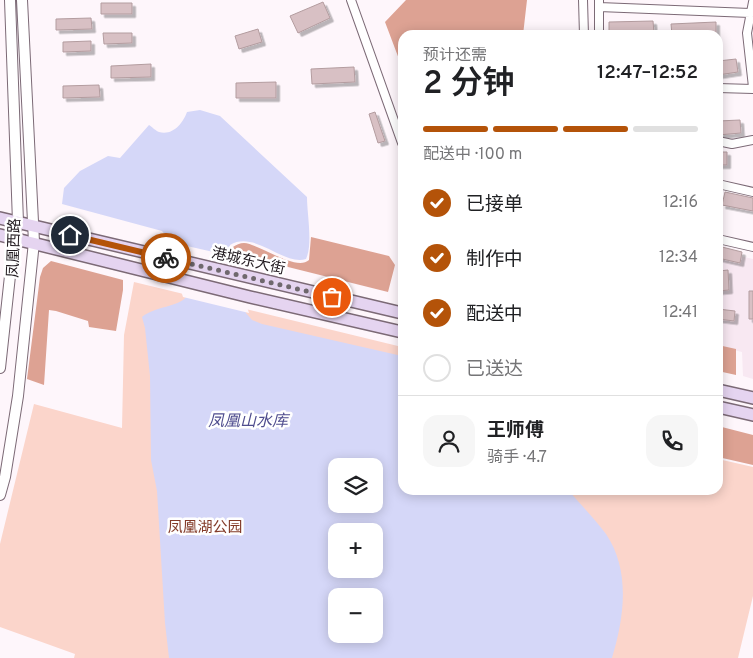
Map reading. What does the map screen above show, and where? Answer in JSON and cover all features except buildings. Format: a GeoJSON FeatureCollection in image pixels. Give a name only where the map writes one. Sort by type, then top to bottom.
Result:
{"type":"FeatureCollection","features":[{"type":"Feature","properties":{"kind":"main road","name":"港城东大街"},"geometry":{"type":"LineString","coordinates":[[0,218],[398,313]]}},
{"type":"Feature","properties":{"kind":"main road"},"geometry":{"type":"LineString","coordinates":[[0,235],[250,297],[398,331]]}},
{"type":"Feature","properties":{"kind":"main road"},"geometry":{"type":"LineString","coordinates":[[723,391],[753,398]]}},
{"type":"Feature","properties":{"kind":"main road"},"geometry":{"type":"LineString","coordinates":[[723,408],[753,415]]}},
{"type":"Feature","properties":{"kind":"street","name":"凤凰西路"},"geometry":{"type":"LineString","coordinates":[[0,368],[14,239],[18,222],[10,0]]}},
{"type":"Feature","properties":{"kind":"street","name":"凤凰西路"},"geometry":{"type":"LineString","coordinates":[[0,495],[5,477],[18,396],[34,242],[22,0]]}},
{"type":"Feature","properties":{"kind":"street"},"geometry":{"type":"LineString","coordinates":[[351,0],[398,132]]}},
{"type":"Feature","properties":{"kind":"street"},"geometry":{"type":"LineString","coordinates":[[583,0],[584,30]]}},
{"type":"Feature","properties":{"kind":"street"},"geometry":{"type":"LineString","coordinates":[[723,88],[753,88],[747,33],[753,2]]}},
{"type":"Feature","properties":{"kind":"street"},"geometry":{"type":"LineString","coordinates":[[599,30],[599,3],[750,13]]}},
{"type":"Feature","properties":{"kind":"street"},"geometry":{"type":"LineString","coordinates":[[723,143],[732,144],[753,140]]}},
{"type":"Feature","properties":{"kind":"street"},"geometry":{"type":"LineString","coordinates":[[723,185],[753,192]]}},
{"type":"Feature","properties":{"kind":"street"},"geometry":{"type":"LineString","coordinates":[[723,240],[753,247]]}},
{"type":"Feature","properties":{"kind":"shaded area"},"geometry":{"type":"Polygon","coordinates":[[[406,0],[527,0],[524,30],[398,30],[398,56],[385,22],[406,0]]]}},
{"type":"Feature","properties":{"kind":"shaded area"},"geometry":{"type":"Polygon","coordinates":[[[311,237],[389,256],[395,265],[388,292],[232,253],[233,247],[244,243],[287,260],[303,263],[309,260],[311,237]]]}},
{"type":"Feature","properties":{"kind":"shaded area"},"geometry":{"type":"Polygon","coordinates":[[[723,252],[753,259],[753,379],[743,376],[742,352],[723,347],[723,252]]]}},
{"type":"Feature","properties":{"kind":"shaded area"},"geometry":{"type":"Polygon","coordinates":[[[51,261],[123,280],[123,290],[116,331],[89,327],[88,321],[49,310],[44,385],[27,379],[40,277],[43,268],[51,261]]]}},
{"type":"Feature","properties":{"kind":"shaded area"},"geometry":{"type":"Polygon","coordinates":[[[723,346],[736,349],[736,375],[723,372],[723,346]]]}},
{"type":"Feature","properties":{"kind":"shaded area"},"geometry":{"type":"Polygon","coordinates":[[[723,427],[753,435],[753,465],[723,458],[723,427]]]}},
{"type":"Feature","properties":{"kind":"green space","name":"凤凰山水库"},"geometry":{"type":"Polygon","coordinates":[[[134,282],[398,346],[398,495],[723,495],[723,460],[753,467],[753,596],[738,658],[74,658],[75,654],[0,627],[0,544],[34,404],[122,428],[124,335],[134,282]]]}},
{"type":"Feature","properties":{"kind":"water","name":"凤凰山水库"},"geometry":{"type":"Polygon","coordinates":[[[200,110],[220,116],[307,197],[309,245],[306,259],[288,258],[249,242],[230,245],[228,253],[246,313],[252,320],[262,324],[398,355],[398,495],[573,495],[593,517],[614,548],[622,579],[623,595],[620,627],[612,658],[169,658],[157,491],[151,460],[150,376],[142,317],[147,313],[178,303],[186,297],[167,237],[162,231],[62,204],[64,188],[80,171],[108,156],[120,158],[149,125],[164,133],[177,128],[187,112],[200,110]]]}},
{"type":"Feature","properties":{"kind":"pier"},"geometry":{"type":"Polygon","coordinates":[[[165,241],[231,256],[249,313],[183,297],[165,241]]]}},
{"type":"Feature","properties":{"kind":"way so far"},"geometry":{"type":"LineString","coordinates":[[166,258],[332,297]]}},
{"type":"Feature","properties":{"kind":"route"},"geometry":{"type":"LineString","coordinates":[[70,235],[166,258]]}},
{"type":"Feature","properties":{"kind":"park label","name":"凤凰湖公园"},"geometry":{"type":"Point","coordinates":[205,528]}}]}
